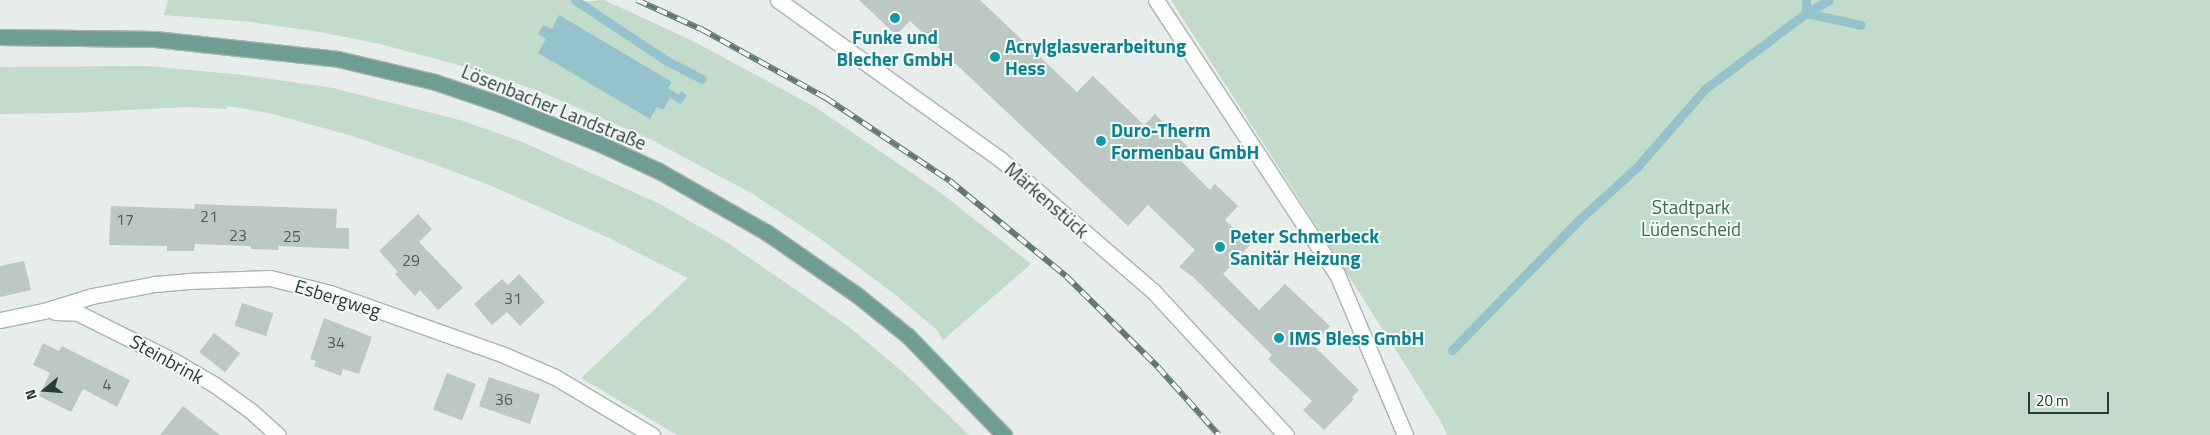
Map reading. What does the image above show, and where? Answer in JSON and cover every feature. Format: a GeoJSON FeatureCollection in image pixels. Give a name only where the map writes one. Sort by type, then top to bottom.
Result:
{"type":"FeatureCollection","features":[{"type":"Feature","properties":{"kind":"main road","name":"Lösenbacher Landstraße"},"geometry":{"type":"LineString","coordinates":[[0,37],[155,39],[338,59],[435,82],[500,104],[589,139],[659,171],[766,232],[857,295],[908,336],[1004,435]]}},
{"type":"Feature","properties":{"kind":"street","name":"Märkenstück"},"geometry":{"type":"LineString","coordinates":[[778,0],[1000,159],[1153,291],[1286,435]]}},
{"type":"Feature","properties":{"kind":"street"},"geometry":{"type":"LineString","coordinates":[[1156,0],[1337,274],[1405,435]]}},
{"type":"Feature","properties":{"kind":"street","name":"Esbergweg"},"geometry":{"type":"LineString","coordinates":[[0,320],[44,311],[92,296],[155,284],[270,278],[330,293],[504,355],[555,377],[652,435]]}},
{"type":"Feature","properties":{"kind":"street","name":"Steinbrink"},"geometry":{"type":"LineString","coordinates":[[44,311],[78,313],[174,361],[215,385],[278,435]]}},
{"type":"Feature","properties":{"kind":"green space"},"geometry":{"type":"Polygon","coordinates":[[[168,0],[575,0],[579,2],[604,0],[695,42],[815,107],[941,193],[1031,264],[943,340],[937,330],[893,293],[818,237],[751,193],[652,140],[536,90],[477,70],[380,44],[320,32],[251,22],[164,15],[168,0]]]}},
{"type":"Feature","properties":{"kind":"green space","name":"Stadtpark Lüdenscheid"},"geometry":{"type":"Polygon","coordinates":[[[1171,0],[2210,0],[2210,435],[1447,435],[1440,420],[1350,278],[1171,0]]]}},
{"type":"Feature","properties":{"kind":"green space"},"geometry":{"type":"Polygon","coordinates":[[[147,66],[243,75],[333,88],[460,120],[520,141],[660,204],[728,243],[848,326],[905,374],[969,435],[677,435],[581,378],[688,278],[607,237],[494,187],[439,166],[349,135],[269,113],[227,106],[227,109],[185,107],[72,113],[0,114],[0,67],[147,66]]]}},
{"type":"Feature","properties":{"kind":"water"},"geometry":{"type":"Polygon","coordinates":[[[559,15],[672,82],[668,88],[679,95],[681,91],[687,95],[681,104],[670,98],[663,110],[657,107],[650,119],[538,53],[546,39],[538,34],[543,25],[552,29],[559,15]]]}},
{"type":"Feature","properties":{"kind":"building"},"geometry":{"type":"Polygon","coordinates":[[[859,0],[980,0],[1077,92],[1093,76],[1144,125],[1155,114],[1189,148],[1179,159],[1210,190],[1215,184],[1238,206],[1225,220],[1251,244],[1223,274],[1259,310],[1285,284],[1330,326],[1313,345],[1359,390],[1352,397],[1354,399],[1324,430],[1303,410],[1312,401],[1268,359],[1272,355],[1193,277],[1179,267],[1195,250],[1148,205],[1128,226],[910,21],[896,35],[859,0]]]}},
{"type":"Feature","properties":{"kind":"building"},"geometry":{"type":"Polygon","coordinates":[[[195,204],[337,209],[336,228],[349,228],[349,249],[278,246],[278,250],[251,249],[251,246],[195,244],[194,251],[167,251],[167,246],[109,245],[111,206],[194,209],[195,204]]]}},
{"type":"Feature","properties":{"kind":"building"},"geometry":{"type":"Polygon","coordinates":[[[418,214],[432,229],[419,242],[463,288],[438,310],[420,290],[415,296],[395,274],[398,272],[379,251],[418,214]]]}},
{"type":"Feature","properties":{"kind":"building"},"geometry":{"type":"Polygon","coordinates":[[[24,261],[31,290],[0,297],[0,266],[24,261]]]}},
{"type":"Feature","properties":{"kind":"building"},"geometry":{"type":"Polygon","coordinates":[[[519,274],[545,302],[520,326],[507,312],[492,325],[474,304],[502,279],[508,285],[519,274]]]}},
{"type":"Feature","properties":{"kind":"building"},"geometry":{"type":"Polygon","coordinates":[[[242,303],[273,313],[266,336],[235,326],[242,303]]]}},
{"type":"Feature","properties":{"kind":"building"},"geometry":{"type":"Polygon","coordinates":[[[324,318],[372,337],[359,374],[343,369],[341,376],[314,366],[316,361],[310,359],[324,318]]]}},
{"type":"Feature","properties":{"kind":"building"},"geometry":{"type":"Polygon","coordinates":[[[214,333],[240,353],[225,372],[199,352],[214,333]]]}},
{"type":"Feature","properties":{"kind":"building"},"geometry":{"type":"Polygon","coordinates":[[[43,343],[59,351],[62,346],[130,380],[117,407],[83,389],[71,412],[39,396],[50,373],[33,365],[43,343]]]}},
{"type":"Feature","properties":{"kind":"building"},"geometry":{"type":"Polygon","coordinates":[[[447,373],[476,384],[462,421],[433,409],[447,373]]]}},
{"type":"Feature","properties":{"kind":"building"},"geometry":{"type":"Polygon","coordinates":[[[489,377],[540,395],[530,424],[479,406],[489,377]]]}},
{"type":"Feature","properties":{"kind":"building"},"geometry":{"type":"Polygon","coordinates":[[[183,406],[220,435],[160,435],[183,406]]]}},
{"type":"Feature","properties":{"kind":"waterway"},"geometry":{"type":"LineString","coordinates":[[575,0],[667,61],[702,79]]}},
{"type":"Feature","properties":{"kind":"waterway"},"geometry":{"type":"LineString","coordinates":[[1806,0],[1806,13],[1861,25]]}},
{"type":"Feature","properties":{"kind":"waterway"},"geometry":{"type":"LineString","coordinates":[[1452,350],[1580,219],[1637,167],[1705,89],[1806,13],[1829,0]]}},
{"type":"Feature","properties":{"kind":"railway"},"geometry":{"type":"LineString","coordinates":[[637,0],[701,29],[826,98],[950,181],[1066,276],[1158,367],[1219,435]]}},
{"type":"Feature","properties":{"kind":"place","name":"Funke und Blecher GmbH"},"geometry":{"type":"Point","coordinates":[895,18]}},
{"type":"Feature","properties":{"kind":"place","name":"Acrylglasverarbeitung Hess"},"geometry":{"type":"Point","coordinates":[995,57]}},
{"type":"Feature","properties":{"kind":"place","name":"Duro-Therm Formenbau GmbH"},"geometry":{"type":"Point","coordinates":[1101,141]}},
{"type":"Feature","properties":{"kind":"place","name":"Peter Schmerbeck Sanitär Heizung"},"geometry":{"type":"Point","coordinates":[1220,247]}},
{"type":"Feature","properties":{"kind":"place","name":"IMS Bless GmbH"},"geometry":{"type":"Point","coordinates":[1279,338]}}]}
